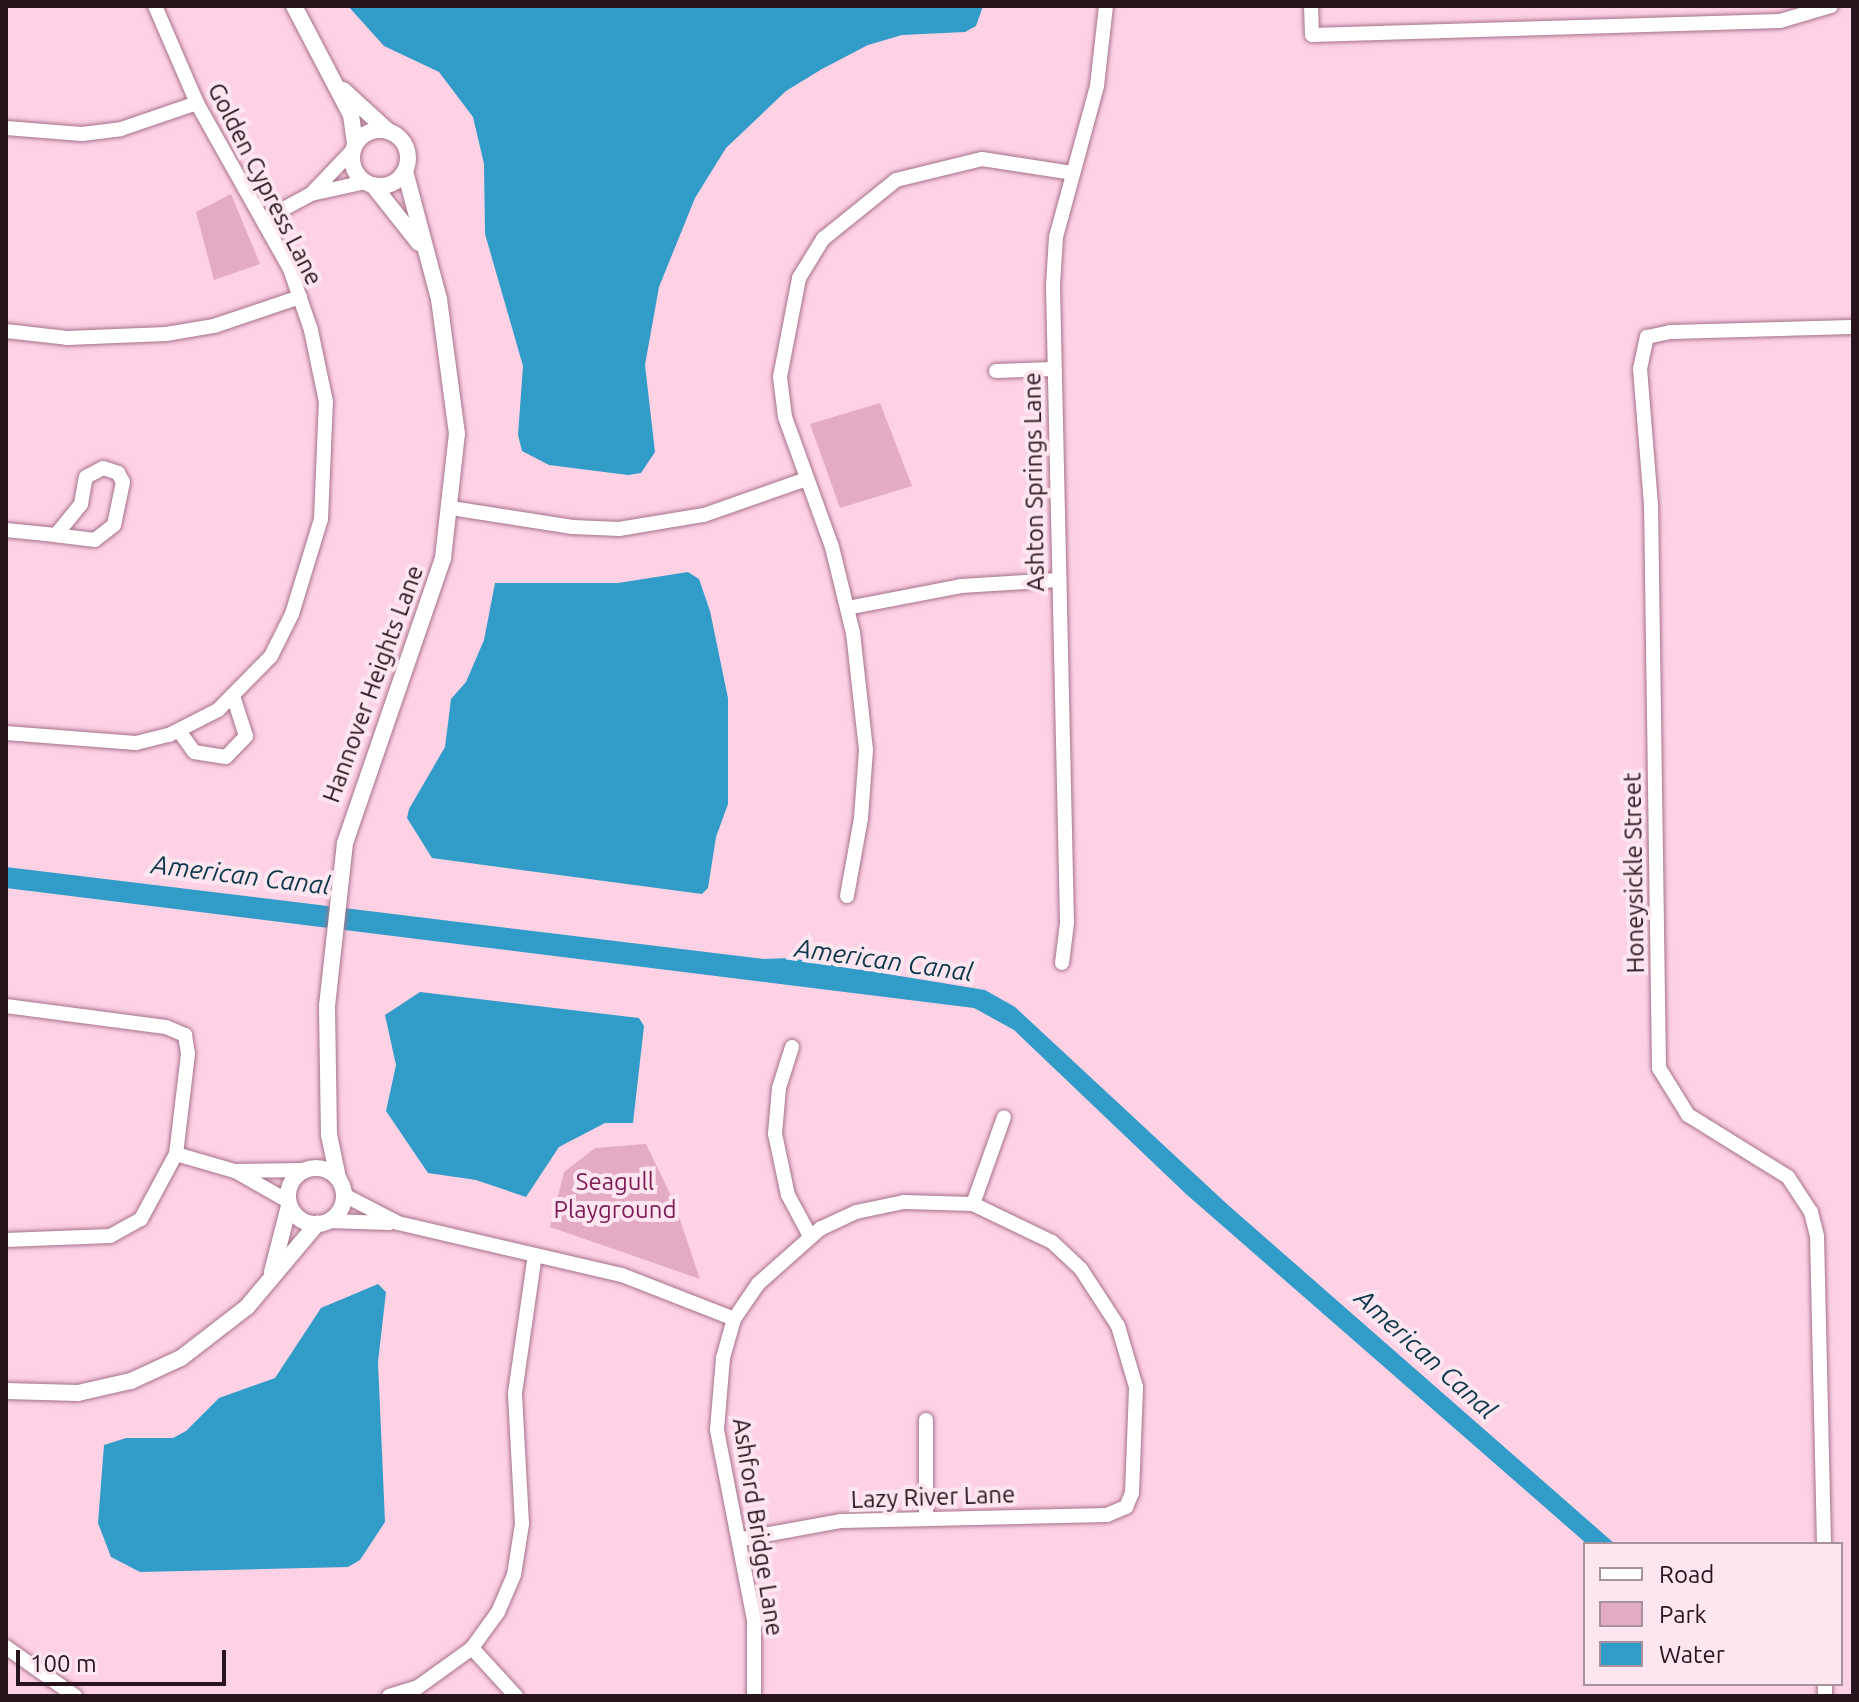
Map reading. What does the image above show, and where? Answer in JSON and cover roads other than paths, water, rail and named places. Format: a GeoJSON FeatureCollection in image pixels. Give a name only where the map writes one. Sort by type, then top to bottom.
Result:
{"type":"FeatureCollection","features":[{"type":"Feature","properties":{"kind":"street","name":"Golden Cypress Lane"},"geometry":{"type":"LineString","coordinates":[[6,733],[105,744],[136,743],[179,731],[234,698],[271,656],[292,614],[321,519],[326,402],[300,297],[263,220],[197,103],[155,6]]}},
{"type":"Feature","properties":{"kind":"street","name":"Hannover Heights Lane"},"geometry":{"type":"LineString","coordinates":[[294,6],[355,124],[353,169],[424,251]]}},
{"type":"Feature","properties":{"kind":"street","name":"Ashton Springs Lane"},"geometry":{"type":"LineString","coordinates":[[1062,963],[1067,923],[1053,369],[1056,237],[1097,86],[1106,6]]}},
{"type":"Feature","properties":{"kind":"street"},"geometry":{"type":"LineString","coordinates":[[1311,6],[1312,35],[1780,21],[1831,6]]}},
{"type":"Feature","properties":{"kind":"street","name":"Hannover Heights Lane"},"geometry":{"type":"LineString","coordinates":[[336,83],[407,152],[405,171],[439,299],[456,420],[451,508],[443,558],[353,808],[339,883],[327,1006],[329,1135],[338,1178]]}},
{"type":"Feature","properties":{"kind":"street"},"geometry":{"type":"LineString","coordinates":[[6,128],[82,134],[121,129],[197,103]]}},
{"type":"Feature","properties":{"kind":"street"},"geometry":{"type":"LineString","coordinates":[[311,194],[369,132],[388,131]]}},
{"type":"Feature","properties":{"kind":"street"},"geometry":{"type":"LineString","coordinates":[[847,896],[861,818],[866,750],[847,608],[832,547],[804,480],[780,377],[784,333],[799,278],[823,239],[896,180],[940,166],[982,159],[1072,173]]}},
{"type":"Feature","properties":{"kind":"street"},"geometry":{"type":"LineString","coordinates":[[263,220],[311,194],[369,184],[390,184],[405,171]]}},
{"type":"Feature","properties":{"kind":"street"},"geometry":{"type":"LineString","coordinates":[[6,331],[67,338],[166,334],[214,326],[300,297]]}},
{"type":"Feature","properties":{"kind":"street","name":"Honeysickle Street"},"geometry":{"type":"LineString","coordinates":[[1824,1542],[1817,1236],[1811,1212],[1788,1177],[1688,1115],[1659,1068],[1647,540],[1651,505],[1640,369],[1647,337],[1670,332],[1853,327]]}},
{"type":"Feature","properties":{"kind":"street"},"geometry":{"type":"LineString","coordinates":[[996,371],[1053,369]]}},
{"type":"Feature","properties":{"kind":"street"},"geometry":{"type":"LineString","coordinates":[[6,530],[95,540],[107,534],[123,494],[118,473],[103,468],[86,477],[81,504],[56,535]]}},
{"type":"Feature","properties":{"kind":"street"},"geometry":{"type":"LineString","coordinates":[[451,508],[573,527],[619,529],[704,515],[804,480]]}},
{"type":"Feature","properties":{"kind":"street"},"geometry":{"type":"LineString","coordinates":[[847,608],[961,586],[1058,580]]}},
{"type":"Feature","properties":{"kind":"street"},"geometry":{"type":"LineString","coordinates":[[179,731],[194,752],[226,757],[246,736],[234,698]]}},
{"type":"Feature","properties":{"kind":"street"},"geometry":{"type":"LineString","coordinates":[[6,1006],[166,1027],[185,1035],[188,1070],[176,1154],[141,1219],[110,1236],[6,1240]]}},
{"type":"Feature","properties":{"kind":"street"},"geometry":{"type":"LineString","coordinates":[[792,1047],[779,1088],[775,1134],[788,1195],[810,1236]]}},
{"type":"Feature","properties":{"kind":"street"},"geometry":{"type":"LineString","coordinates":[[973,1204],[1004,1117]]}},
{"type":"Feature","properties":{"kind":"street"},"geometry":{"type":"LineString","coordinates":[[269,1281],[290,1184],[306,1169],[329,1135]]}},
{"type":"Feature","properties":{"kind":"street"},"geometry":{"type":"LineString","coordinates":[[176,1154],[235,1171],[288,1204],[297,1217],[322,1223],[398,1223],[622,1275],[734,1319]]}},
{"type":"Feature","properties":{"kind":"street"},"geometry":{"type":"LineString","coordinates":[[6,1391],[78,1393],[159,1370],[225,1326],[322,1223],[340,1210],[344,1195],[338,1178],[326,1169],[235,1171]]}},
{"type":"Feature","properties":{"kind":"street"},"geometry":{"type":"LineString","coordinates":[[344,1195],[398,1223]]}},
{"type":"Feature","properties":{"kind":"street","name":"Ashford Bridge Lane"},"geometry":{"type":"LineString","coordinates":[[754,1696],[754,1620],[742,1539],[717,1430],[723,1358],[734,1319],[758,1284],[810,1236],[856,1212],[904,1202],[973,1204]]}},
{"type":"Feature","properties":{"kind":"street","name":"Lazy River Lane"},"geometry":{"type":"LineString","coordinates":[[742,1539],[841,1521],[1107,1515],[1126,1507],[1132,1493],[1136,1387],[1118,1326],[1081,1269],[1052,1242],[973,1204]]}},
{"type":"Feature","properties":{"kind":"street"},"geometry":{"type":"LineString","coordinates":[[389,1696],[418,1687],[472,1648],[498,1612],[514,1575],[520,1537],[515,1393],[535,1255]]}},
{"type":"Feature","properties":{"kind":"street"},"geometry":{"type":"LineString","coordinates":[[926,1420],[926,1518]]}},
{"type":"Feature","properties":{"kind":"street"},"geometry":{"type":"LineString","coordinates":[[6,1647],[12,1664],[75,1696]]}},
{"type":"Feature","properties":{"kind":"street"},"geometry":{"type":"LineString","coordinates":[[472,1648],[516,1696]]}},
{"type":"Feature","properties":{"kind":"water"},"geometry":{"type":"Polygon","coordinates":[[[348,6],[983,6],[976,26],[965,32],[902,35],[868,45],[822,69],[786,91],[726,148],[695,198],[659,287],[645,365],[655,452],[641,473],[628,475],[549,465],[522,451],[518,435],[523,366],[485,234],[484,164],[473,117],[439,72],[384,46],[348,6]]]}},
{"type":"Feature","properties":{"kind":"water"},"geometry":{"type":"Polygon","coordinates":[[[688,572],[699,579],[710,611],[728,698],[728,804],[716,837],[708,888],[702,894],[432,858],[407,818],[409,809],[445,747],[451,699],[466,682],[484,640],[495,583],[618,583],[688,572]]]}},
{"type":"Feature","properties":{"kind":"water","name":"American Canal"},"geometry":{"type":"Polygon","coordinates":[[[6,867],[764,959],[790,958],[985,990],[1015,1007],[1228,1205],[1613,1542],[1585,1542],[1186,1194],[1014,1030],[974,1008],[6,888],[6,867]]]}},
{"type":"Feature","properties":{"kind":"water"},"geometry":{"type":"Polygon","coordinates":[[[420,992],[639,1018],[644,1026],[633,1123],[605,1123],[559,1147],[526,1197],[476,1180],[428,1173],[386,1111],[396,1065],[385,1015],[420,992]]]}},
{"type":"Feature","properties":{"kind":"water"},"geometry":{"type":"Polygon","coordinates":[[[378,1284],[386,1292],[378,1362],[385,1522],[360,1560],[348,1567],[140,1572],[111,1557],[98,1523],[104,1445],[126,1438],[173,1438],[186,1431],[219,1398],[275,1378],[321,1308],[378,1284]]]}},
{"type":"Feature","properties":{"kind":"park label","name":"Seagull Playground"},"geometry":{"type":"Point","coordinates":[615,1196]}}]}
